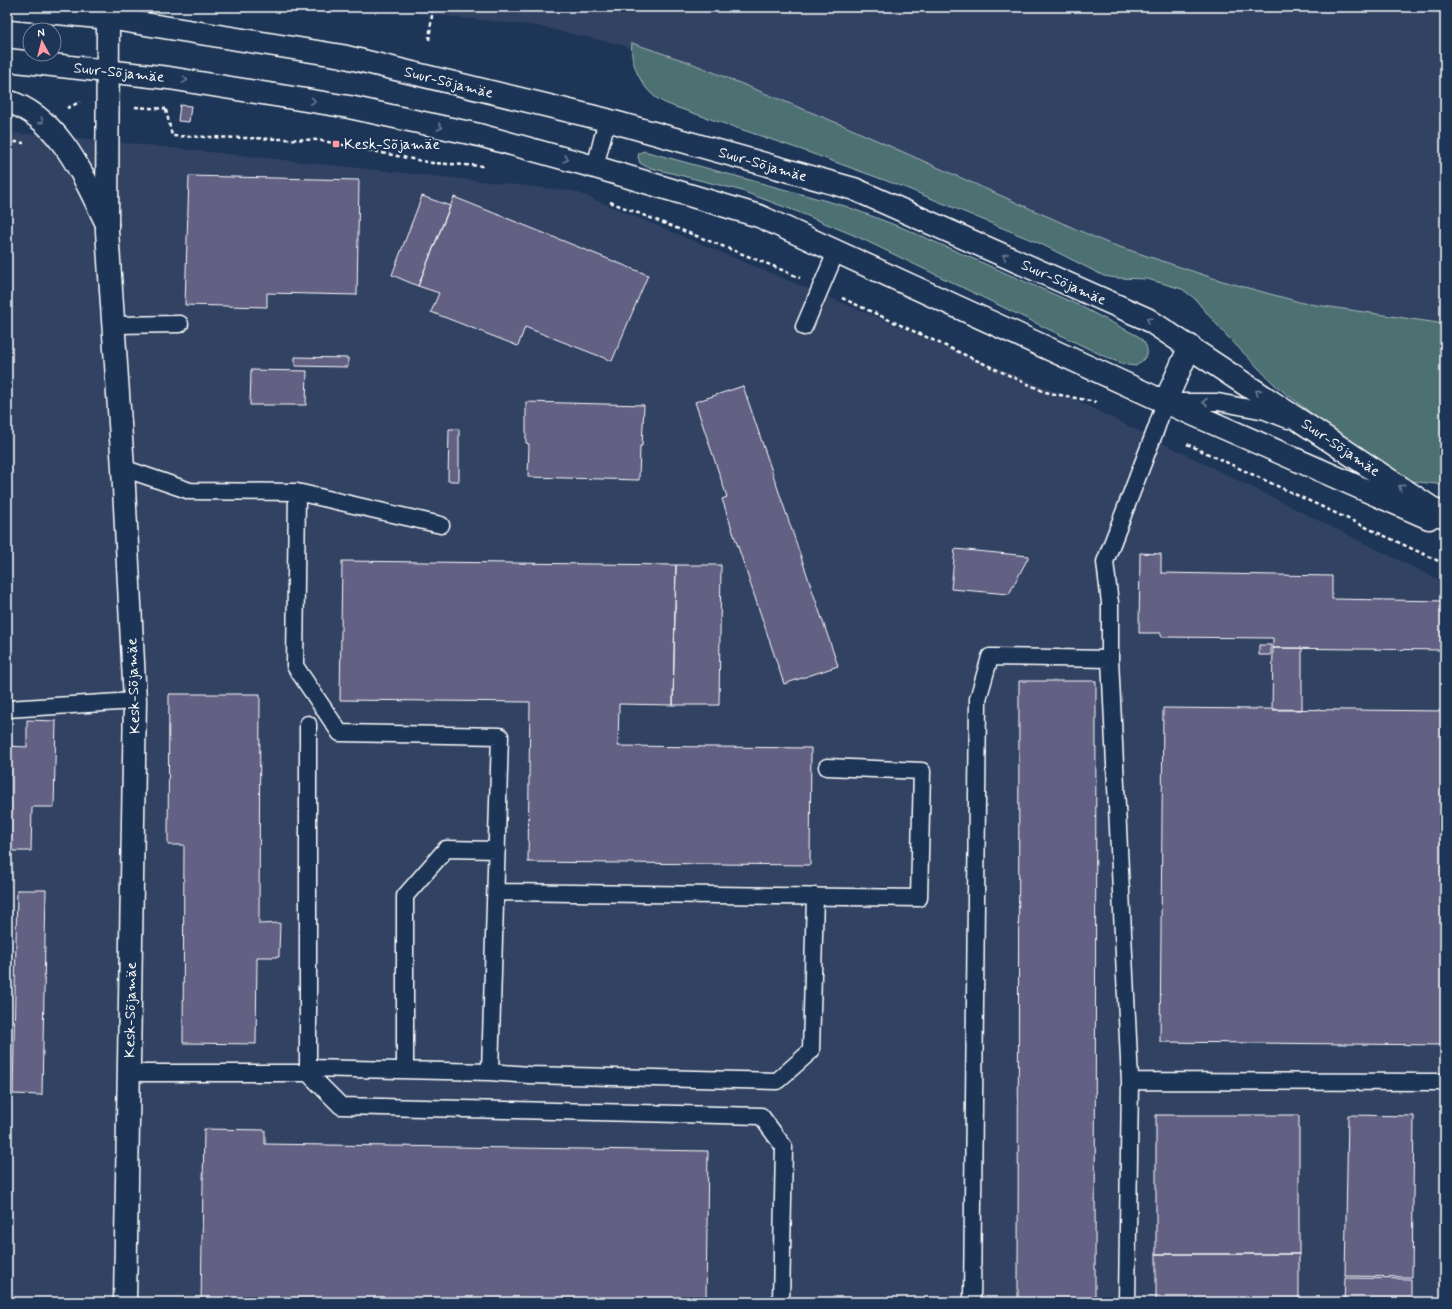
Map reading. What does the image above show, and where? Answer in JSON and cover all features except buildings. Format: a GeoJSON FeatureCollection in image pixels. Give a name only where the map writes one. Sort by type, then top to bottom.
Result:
{"type":"FeatureCollection","features":[{"type":"Feature","properties":{"kind":"main road","name":"Suur-Sõjamäe"},"geometry":{"type":"LineString","coordinates":[[7,8],[108,18],[342,56],[607,120],[854,189],[1148,319],[1445,517]]}},
{"type":"Feature","properties":{"kind":"main road","name":"Kesk-Sõjamäe"},"geometry":{"type":"LineString","coordinates":[[108,18],[107,224],[123,468],[135,701],[125,1302]]}},
{"type":"Feature","properties":{"kind":"main road","name":"Suur-Sõjamäe"},"geometry":{"type":"LineString","coordinates":[[7,60],[169,78],[349,106],[479,135],[595,167],[759,216],[1165,402],[1445,525]]}},
{"type":"Feature","properties":{"kind":"main road"},"geometry":{"type":"LineString","coordinates":[[7,102],[15,104],[47,125],[76,161],[107,224]]}},
{"type":"Feature","properties":{"kind":"main road"},"geometry":{"type":"LineString","coordinates":[[1165,402],[1190,346]]}},
{"type":"Feature","properties":{"kind":"lane"},"geometry":{"type":"LineString","coordinates":[[595,167],[607,120]]}},
{"type":"Feature","properties":{"kind":"lane"},"geometry":{"type":"LineString","coordinates":[[804,327],[836,252]]}},
{"type":"Feature","properties":{"kind":"lane"},"geometry":{"type":"LineString","coordinates":[[114,324],[180,324]]}},
{"type":"Feature","properties":{"kind":"lane"},"geometry":{"type":"LineString","coordinates":[[1127,1302],[1130,1081],[1110,659],[1110,603],[1104,562],[1156,429],[1165,402],[1218,402],[1265,411],[1322,434]]}},
{"type":"Feature","properties":{"kind":"lane"},"geometry":{"type":"LineString","coordinates":[[123,468],[190,491],[297,492],[441,525]]}},
{"type":"Feature","properties":{"kind":"lane"},"geometry":{"type":"LineString","coordinates":[[297,492],[295,666],[340,733],[500,736],[490,1072]]}},
{"type":"Feature","properties":{"kind":"lane"},"geometry":{"type":"LineString","coordinates":[[972,1302],[978,699],[990,657],[1110,659]]}},
{"type":"Feature","properties":{"kind":"lane"},"geometry":{"type":"LineString","coordinates":[[7,709],[135,701]]}},
{"type":"Feature","properties":{"kind":"lane"},"geometry":{"type":"LineString","coordinates":[[308,724],[308,1070],[341,1106],[761,1116],[784,1147],[781,1302]]}},
{"type":"Feature","properties":{"kind":"lane"},"geometry":{"type":"LineString","coordinates":[[496,892],[919,898],[922,771],[827,767]]}},
{"type":"Feature","properties":{"kind":"lane"},"geometry":{"type":"LineString","coordinates":[[405,1070],[405,896],[446,849],[497,850]]}},
{"type":"Feature","properties":{"kind":"lane"},"geometry":{"type":"LineString","coordinates":[[129,1073],[405,1070],[490,1072],[529,1075],[777,1081],[811,1051],[815,896]]}},
{"type":"Feature","properties":{"kind":"lane"},"geometry":{"type":"LineString","coordinates":[[1130,1081],[1445,1082]]}},
{"type":"Feature","properties":{"kind":"path"},"geometry":{"type":"LineString","coordinates":[[429,40],[433,7]]}},
{"type":"Feature","properties":{"kind":"path"},"geometry":{"type":"LineString","coordinates":[[166,110],[172,136],[318,140],[432,163],[492,167]]}},
{"type":"Feature","properties":{"kind":"path"},"geometry":{"type":"LineString","coordinates":[[607,201],[773,266],[1045,392],[1098,402]]}},
{"type":"Feature","properties":{"kind":"path"},"geometry":{"type":"LineString","coordinates":[[1200,450],[1445,564]]}},
{"type":"Feature","properties":{"kind":"shaded area"},"geometry":{"type":"Polygon","coordinates":[[[361,7],[1445,7],[1445,466],[1212,287],[1086,247],[622,45],[537,26],[361,7]]]}},
{"type":"Feature","properties":{"kind":"shaded area"},"geometry":{"type":"Polygon","coordinates":[[[7,133],[51,135],[574,191],[1080,402],[1445,583],[1445,1302],[7,1302],[7,133]]]}},
{"type":"Feature","properties":{"kind":"green space"},"geometry":{"type":"Polygon","coordinates":[[[632,43],[691,63],[847,127],[1105,242],[1219,280],[1303,303],[1445,324],[1445,485],[1410,481],[1329,427],[1276,386],[1225,334],[1194,298],[1182,289],[1147,279],[1104,276],[1041,244],[906,188],[802,150],[667,104],[652,95],[642,82],[635,66],[632,43]]]}},
{"type":"Feature","properties":{"kind":"green space"},"geometry":{"type":"Polygon","coordinates":[[[644,151],[845,206],[903,228],[1076,304],[1138,336],[1147,348],[1146,355],[1144,359],[1136,366],[1127,365],[1110,359],[858,237],[798,212],[739,190],[647,167],[640,163],[638,157],[639,153],[644,151]]]}},
{"type":"Feature","properties":{"kind":"place","name":"Kesk-Sõjamäe"},"geometry":{"type":"Point","coordinates":[336,144]}}]}
